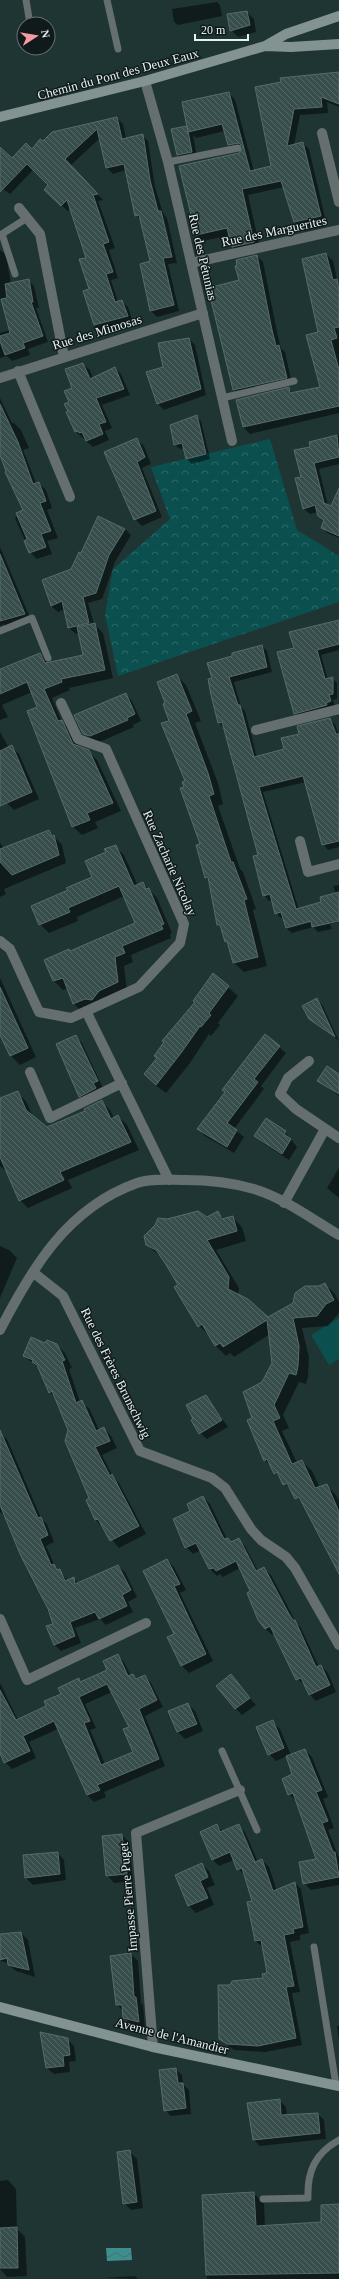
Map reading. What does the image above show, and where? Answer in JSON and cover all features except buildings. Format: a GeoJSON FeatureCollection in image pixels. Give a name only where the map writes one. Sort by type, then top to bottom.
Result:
{"type":"FeatureCollection","features":[{"type":"Feature","properties":{"kind":"street","name":"Chemin du Pont des Deux Eaux"},"geometry":{"type":"LineString","coordinates":[[0,118],[145,81],[265,46],[286,34],[339,16]]}},
{"type":"Feature","properties":{"kind":"street","name":"Chemin du Pont des Deux Eaux"},"geometry":{"type":"LineString","coordinates":[[265,46],[291,47],[339,44]]}},
{"type":"Feature","properties":{"kind":"street","name":"Rue des Pétunias"},"geometry":{"type":"LineString","coordinates":[[145,81],[168,162],[232,441]]}},
{"type":"Feature","properties":{"kind":"street"},"geometry":{"type":"LineString","coordinates":[[322,132],[339,202]]}},
{"type":"Feature","properties":{"kind":"street"},"geometry":{"type":"LineString","coordinates":[[19,208],[40,234],[64,356]]}},
{"type":"Feature","properties":{"kind":"street","name":"Rue des Marguerites"},"geometry":{"type":"LineString","coordinates":[[191,263],[339,230]]}},
{"type":"Feature","properties":{"kind":"street","name":"Rue des Mimosas"},"geometry":{"type":"LineString","coordinates":[[0,378],[64,356],[203,313]]}},
{"type":"Feature","properties":{"kind":"street"},"geometry":{"type":"LineString","coordinates":[[18,371],[70,497]]}},
{"type":"Feature","properties":{"kind":"street","name":"Rue Zacharie Nicolay"},"geometry":{"type":"LineString","coordinates":[[0,941],[10,949],[39,1012],[71,1018],[139,987],[180,943],[184,924],[106,749],[78,739],[61,703]]}},
{"type":"Feature","properties":{"kind":"street"},"geometry":{"type":"LineString","coordinates":[[256,730],[339,709]]}},
{"type":"Feature","properties":{"kind":"street"},"geometry":{"type":"LineString","coordinates":[[300,841],[308,872],[339,864]]}},
{"type":"Feature","properties":{"kind":"street"},"geometry":{"type":"LineString","coordinates":[[86,1011],[169,1180]]}},
{"type":"Feature","properties":{"kind":"street"},"geometry":{"type":"LineString","coordinates":[[309,1061],[288,1078],[280,1094],[296,1109],[339,1138]]}},
{"type":"Feature","properties":{"kind":"street"},"geometry":{"type":"LineString","coordinates":[[30,1072],[50,1118],[122,1083]]}},
{"type":"Feature","properties":{"kind":"street"},"geometry":{"type":"LineString","coordinates":[[284,1203],[325,1129]]}},
{"type":"Feature","properties":{"kind":"street"},"geometry":{"type":"LineString","coordinates":[[0,1330],[20,1291],[61,1233],[89,1207],[138,1183],[169,1180],[218,1180],[255,1189],[284,1203],[339,1235]]}},
{"type":"Feature","properties":{"kind":"street","name":"Rue des Frères Brunschwig"},"geometry":{"type":"LineString","coordinates":[[34,1273],[63,1296],[140,1451],[212,1478],[225,1488],[251,1529],[261,1540],[286,1557],[295,1568],[339,1645]]}},
{"type":"Feature","properties":{"kind":"street"},"geometry":{"type":"LineString","coordinates":[[0,1619],[27,1680],[146,1623]]}},
{"type":"Feature","properties":{"kind":"street","name":"Impasse Pierre Puget"},"geometry":{"type":"LineString","coordinates":[[153,2046],[136,1833],[240,1790]]}},
{"type":"Feature","properties":{"kind":"street","name":"Avenue de l'Amandier"},"geometry":{"type":"LineString","coordinates":[[0,2007],[153,2046],[338,2086]]}},
{"type":"Feature","properties":{"kind":"lane"},"geometry":{"type":"LineString","coordinates":[[26,0],[29,16]]}},
{"type":"Feature","properties":{"kind":"lane"},"geometry":{"type":"LineString","coordinates":[[107,0],[118,49]]}},
{"type":"Feature","properties":{"kind":"lane"},"geometry":{"type":"LineString","coordinates":[[168,162],[238,148]]}},
{"type":"Feature","properties":{"kind":"lane"},"geometry":{"type":"LineString","coordinates":[[15,274],[2,234],[27,218]]}},
{"type":"Feature","properties":{"kind":"lane"},"geometry":{"type":"LineString","coordinates":[[222,398],[294,381]]}},
{"type":"Feature","properties":{"kind":"lane"},"geometry":{"type":"LineString","coordinates":[[0,631],[32,618],[48,658]]}},
{"type":"Feature","properties":{"kind":"lane"},"geometry":{"type":"LineString","coordinates":[[222,1751],[257,1830]]}},
{"type":"Feature","properties":{"kind":"lane"},"geometry":{"type":"LineString","coordinates":[[314,1947],[338,2086]]}},
{"type":"Feature","properties":{"kind":"lane"},"geometry":{"type":"LineString","coordinates":[[263,2199],[308,2198],[308,2180],[316,2159],[328,2146],[339,2140]]}},
{"type":"Feature","properties":{"kind":"green space"},"geometry":{"type":"Polygon","coordinates":[[[270,439],[297,530],[339,556],[339,602],[118,676],[105,615],[113,569],[170,519],[151,467],[270,439]]]}},
{"type":"Feature","properties":{"kind":"green space"},"geometry":{"type":"Polygon","coordinates":[[[339,1318],[339,1359],[329,1365],[311,1335],[339,1318]]]}},
{"type":"Feature","properties":{"kind":"water"},"geometry":{"type":"Polygon","coordinates":[[[106,2248],[131,2248],[132,2260],[107,2261],[106,2248]]]}}]}
